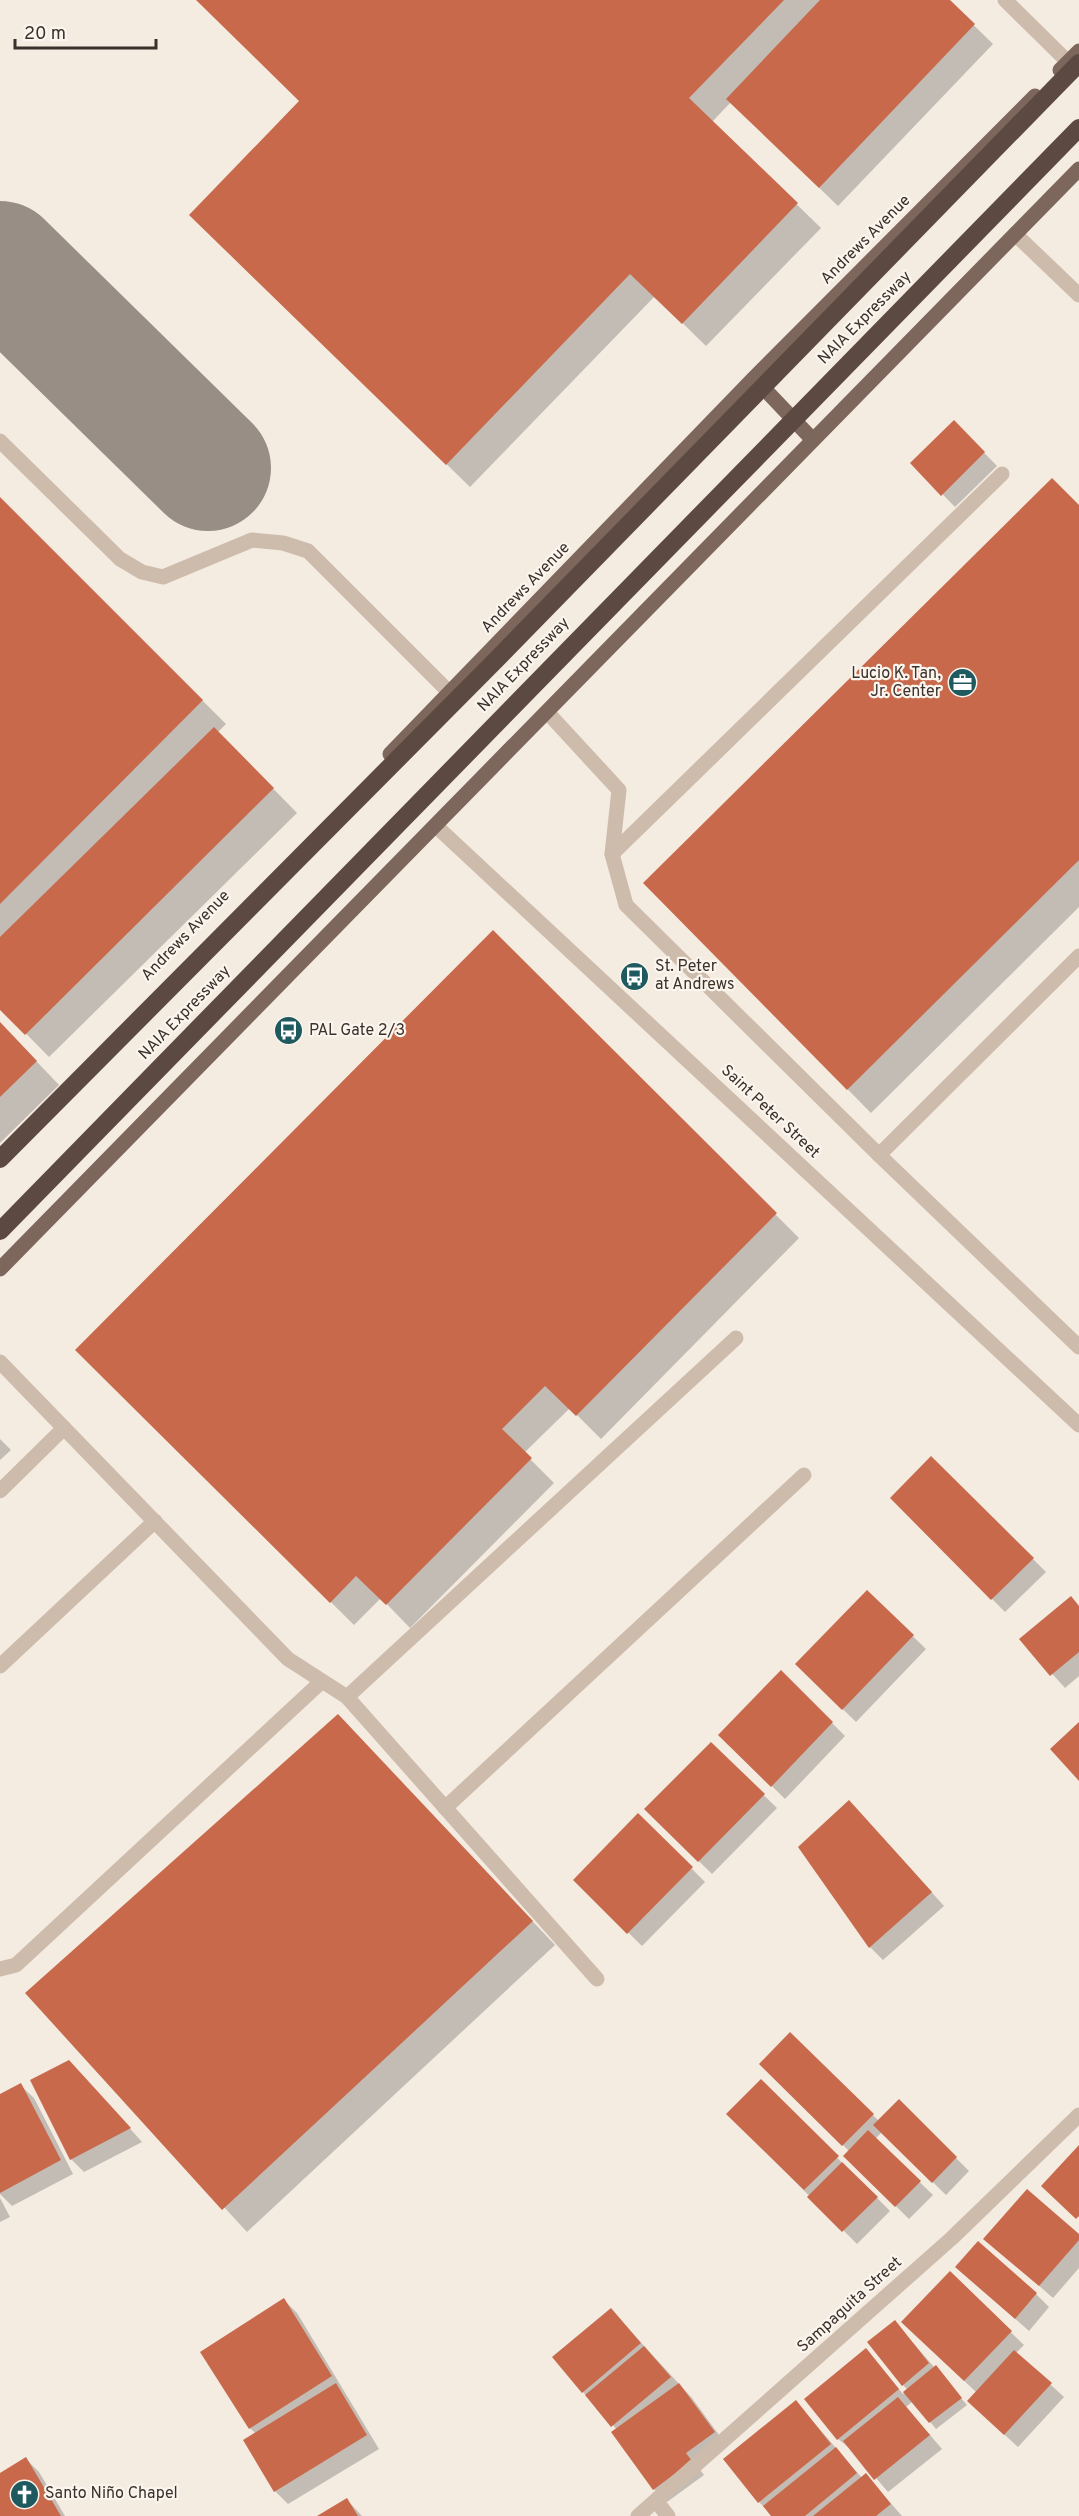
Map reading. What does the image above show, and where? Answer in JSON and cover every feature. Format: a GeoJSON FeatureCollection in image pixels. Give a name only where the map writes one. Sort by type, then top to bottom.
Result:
{"type":"FeatureCollection","features":[{"type":"Feature","properties":{"kind":"highway","name":"NAIA Expressway"},"geometry":{"type":"LineString","coordinates":[[0,1159],[488,668],[1075,59]]}},
{"type":"Feature","properties":{"kind":"highway","name":"NAIA Expressway"},"geometry":{"type":"LineString","coordinates":[[0,1231],[1079,128]]}},
{"type":"Feature","properties":{"kind":"main road","name":"Andrews Avenue"},"geometry":{"type":"LineString","coordinates":[[0,1152],[450,693],[754,378],[1075,59]]}},
{"type":"Feature","properties":{"kind":"main road"},"geometry":{"type":"LineString","coordinates":[[0,1269],[548,713],[1079,169]]}},
{"type":"Feature","properties":{"kind":"main road"},"geometry":{"type":"LineString","coordinates":[[754,378],[813,440]]}},
{"type":"Feature","properties":{"kind":"street"},"geometry":{"type":"LineString","coordinates":[[1005,0],[1075,59]]}},
{"type":"Feature","properties":{"kind":"street"},"geometry":{"type":"LineString","coordinates":[[1015,234],[1079,295]]}},
{"type":"Feature","properties":{"kind":"street"},"geometry":{"type":"LineString","coordinates":[[0,441],[120,559],[142,572],[163,577],[252,540],[283,543],[308,551],[450,693]]}},
{"type":"Feature","properties":{"kind":"street"},"geometry":{"type":"LineString","coordinates":[[612,854],[1002,474]]}},
{"type":"Feature","properties":{"kind":"street"},"geometry":{"type":"LineString","coordinates":[[548,713],[619,790],[612,854],[627,905],[879,1155],[1079,1347]]}},
{"type":"Feature","properties":{"kind":"street","name":"Saint Peter Street"},"geometry":{"type":"LineString","coordinates":[[436,826],[1079,1425]]}},
{"type":"Feature","properties":{"kind":"street"},"geometry":{"type":"LineString","coordinates":[[879,1155],[1079,956]]}},
{"type":"Feature","properties":{"kind":"street"},"geometry":{"type":"LineString","coordinates":[[347,1697],[736,1338]]}},
{"type":"Feature","properties":{"kind":"street"},"geometry":{"type":"LineString","coordinates":[[0,1362],[288,1659],[320,1683],[347,1697],[597,1979]]}},
{"type":"Feature","properties":{"kind":"street"},"geometry":{"type":"LineString","coordinates":[[0,1491],[64,1428]]}},
{"type":"Feature","properties":{"kind":"street"},"geometry":{"type":"LineString","coordinates":[[445,1808],[804,1475]]}},
{"type":"Feature","properties":{"kind":"street"},"geometry":{"type":"LineString","coordinates":[[0,1666],[154,1521]]}},
{"type":"Feature","properties":{"kind":"street"},"geometry":{"type":"LineString","coordinates":[[0,1969],[16,1965],[320,1683]]}},
{"type":"Feature","properties":{"kind":"street","name":"Sampaguita Street"},"geometry":{"type":"LineString","coordinates":[[638,2516],[952,2238],[1079,2115]]}},
{"type":"Feature","properties":{"kind":"street"},"geometry":{"type":"LineString","coordinates":[[656,2501],[668,2516]]}},
{"type":"Feature","properties":{"kind":"building"},"geometry":{"type":"Polygon","coordinates":[[[196,0],[784,0],[689,98],[798,203],[682,324],[630,274],[446,465],[189,215],[299,101],[196,0]]]}},
{"type":"Feature","properties":{"kind":"building"},"geometry":{"type":"Polygon","coordinates":[[[820,0],[950,0],[975,24],[819,188],[726,99],[820,0]]]}},
{"type":"Feature","properties":{"kind":"building"},"geometry":{"type":"Polygon","coordinates":[[[954,420],[985,452],[941,496],[910,463],[954,420]]]}},
{"type":"Feature","properties":{"kind":"building","name":"Lucio K. Tan, Jr. Center"},"geometry":{"type":"Polygon","coordinates":[[[1052,478],[1079,505],[1079,860],[847,1090],[643,883],[1052,478]]]}},
{"type":"Feature","properties":{"kind":"building"},"geometry":{"type":"Polygon","coordinates":[[[0,497],[203,700],[0,904],[0,497]]]}},
{"type":"Feature","properties":{"kind":"building"},"geometry":{"type":"Polygon","coordinates":[[[214,727],[274,788],[25,1035],[0,1010],[0,937],[214,727]]]}},
{"type":"Feature","properties":{"kind":"building"},"geometry":{"type":"Polygon","coordinates":[[[493,930],[777,1213],[576,1416],[545,1386],[502,1429],[532,1458],[386,1605],[356,1576],[330,1603],[75,1350],[493,930]]]}},
{"type":"Feature","properties":{"kind":"building"},"geometry":{"type":"Polygon","coordinates":[[[0,1022],[37,1061],[0,1097],[0,1022]]]}},
{"type":"Feature","properties":{"kind":"building"},"geometry":{"type":"Polygon","coordinates":[[[931,1456],[1034,1558],[991,1600],[890,1498],[931,1456]]]}},
{"type":"Feature","properties":{"kind":"building"},"geometry":{"type":"Polygon","coordinates":[[[867,1590],[914,1635],[842,1710],[795,1664],[867,1590]]]}},
{"type":"Feature","properties":{"kind":"building"},"geometry":{"type":"Polygon","coordinates":[[[1071,1596],[1079,1606],[1079,1652],[1050,1676],[1019,1639],[1071,1596]]]}},
{"type":"Feature","properties":{"kind":"building"},"geometry":{"type":"Polygon","coordinates":[[[781,1670],[833,1722],[771,1787],[718,1735],[781,1670]]]}},
{"type":"Feature","properties":{"kind":"building"},"geometry":{"type":"Polygon","coordinates":[[[338,1714],[533,1921],[222,2210],[25,1993],[338,1714]]]}},
{"type":"Feature","properties":{"kind":"building"},"geometry":{"type":"Polygon","coordinates":[[[1079,1722],[1079,1781],[1050,1749],[1079,1722]]]}},
{"type":"Feature","properties":{"kind":"building"},"geometry":{"type":"Polygon","coordinates":[[[711,1742],[765,1794],[698,1862],[644,1809],[711,1742]]]}},
{"type":"Feature","properties":{"kind":"building"},"geometry":{"type":"Polygon","coordinates":[[[849,1800],[932,1892],[869,1948],[798,1847],[849,1800]]]}},
{"type":"Feature","properties":{"kind":"building"},"geometry":{"type":"Polygon","coordinates":[[[638,1813],[693,1867],[627,1934],[573,1880],[638,1813]]]}},
{"type":"Feature","properties":{"kind":"building"},"geometry":{"type":"Polygon","coordinates":[[[790,2032],[874,2114],[842,2146],[759,2064],[790,2032]]]}},
{"type":"Feature","properties":{"kind":"building"},"geometry":{"type":"Polygon","coordinates":[[[69,2060],[131,2128],[70,2160],[30,2080],[69,2060]]]}},
{"type":"Feature","properties":{"kind":"building"},"geometry":{"type":"Polygon","coordinates":[[[761,2079],[839,2156],[804,2190],[726,2114],[761,2079]]]}},
{"type":"Feature","properties":{"kind":"building"},"geometry":{"type":"Polygon","coordinates":[[[21,2083],[61,2160],[0,2193],[0,2094],[21,2083]]]}},
{"type":"Feature","properties":{"kind":"building"},"geometry":{"type":"Polygon","coordinates":[[[899,2099],[957,2157],[932,2183],[873,2125],[899,2099]]]}},
{"type":"Feature","properties":{"kind":"building"},"geometry":{"type":"Polygon","coordinates":[[[868,2130],[921,2181],[895,2207],[843,2156],[868,2130]]]}},
{"type":"Feature","properties":{"kind":"building"},"geometry":{"type":"Polygon","coordinates":[[[1079,2145],[1079,2216],[1076,2219],[1041,2186],[1079,2145]]]}},
{"type":"Feature","properties":{"kind":"building"},"geometry":{"type":"Polygon","coordinates":[[[842,2162],[878,2197],[842,2232],[807,2197],[842,2162]]]}},
{"type":"Feature","properties":{"kind":"building"},"geometry":{"type":"Polygon","coordinates":[[[1027,2189],[1079,2234],[1079,2240],[1039,2286],[983,2239],[1027,2189]]]}},
{"type":"Feature","properties":{"kind":"building"},"geometry":{"type":"Polygon","coordinates":[[[978,2241],[1037,2293],[1015,2319],[955,2267],[978,2241]]]}},
{"type":"Feature","properties":{"kind":"building"},"geometry":{"type":"Polygon","coordinates":[[[950,2271],[1012,2331],[964,2381],[901,2322],[950,2271]]]}},
{"type":"Feature","properties":{"kind":"building"},"geometry":{"type":"Polygon","coordinates":[[[284,2298],[332,2376],[249,2429],[200,2352],[284,2298]]]}},
{"type":"Feature","properties":{"kind":"building"},"geometry":{"type":"Polygon","coordinates":[[[611,2308],[641,2343],[582,2393],[552,2357],[611,2308]]]}},
{"type":"Feature","properties":{"kind":"building"},"geometry":{"type":"Polygon","coordinates":[[[895,2320],[929,2363],[902,2386],[867,2342],[895,2320]]]}},
{"type":"Feature","properties":{"kind":"building"},"geometry":{"type":"Polygon","coordinates":[[[644,2346],[671,2377],[611,2427],[585,2395],[644,2346]]]}},
{"type":"Feature","properties":{"kind":"building"},"geometry":{"type":"Polygon","coordinates":[[[866,2348],[899,2389],[837,2440],[804,2399],[866,2348]]]}},
{"type":"Feature","properties":{"kind":"building"},"geometry":{"type":"Polygon","coordinates":[[[1014,2350],[1052,2383],[1004,2435],[967,2401],[1014,2350]]]}},
{"type":"Feature","properties":{"kind":"building"},"geometry":{"type":"Polygon","coordinates":[[[936,2365],[962,2398],[929,2423],[903,2392],[936,2365]]]}},
{"type":"Feature","properties":{"kind":"building"},"geometry":{"type":"Polygon","coordinates":[[[336,2383],[367,2435],[274,2492],[243,2440],[336,2383]]]}},
{"type":"Feature","properties":{"kind":"building"},"geometry":{"type":"Polygon","coordinates":[[[679,2383],[715,2432],[686,2453],[692,2461],[653,2490],[611,2432],[679,2383]]]}},
{"type":"Feature","properties":{"kind":"building"},"geometry":{"type":"Polygon","coordinates":[[[898,2397],[930,2435],[874,2480],[843,2441],[898,2397]]]}},
{"type":"Feature","properties":{"kind":"building"},"geometry":{"type":"Polygon","coordinates":[[[796,2400],[831,2444],[758,2503],[723,2459],[796,2400]]]}},
{"type":"Feature","properties":{"kind":"building"},"geometry":{"type":"Polygon","coordinates":[[[836,2447],[857,2473],[805,2516],[771,2516],[763,2506],[836,2447]]]}},
{"type":"Feature","properties":{"kind":"building","name":"Santo Niño Chapel"},"geometry":{"type":"Polygon","coordinates":[[[26,2457],[61,2516],[0,2516],[0,2473],[26,2457]]]}},
{"type":"Feature","properties":{"kind":"building"},"geometry":{"type":"Polygon","coordinates":[[[866,2473],[891,2504],[876,2516],[813,2516],[866,2473]]]}},
{"type":"Feature","properties":{"kind":"building"},"geometry":{"type":"Polygon","coordinates":[[[347,2498],[358,2516],[317,2516],[347,2498]]]}},
{"type":"Feature","properties":{"kind":"taxiway"},"geometry":{"type":"LineString","coordinates":[[0,264],[208,468]]}},
{"type":"Feature","properties":{"kind":"place","name":"Lucio K. Tan, Jr. Center"},"geometry":{"type":"Point","coordinates":[962,683]}},
{"type":"Feature","properties":{"kind":"place","name":"St. Peter at Andrews"},"geometry":{"type":"Point","coordinates":[634,976]}},
{"type":"Feature","properties":{"kind":"place","name":"PAL Gate 2/3"},"geometry":{"type":"Point","coordinates":[288,1031]}},
{"type":"Feature","properties":{"kind":"place","name":"Santo Niño Chapel"},"geometry":{"type":"Point","coordinates":[24,2494]}}]}
